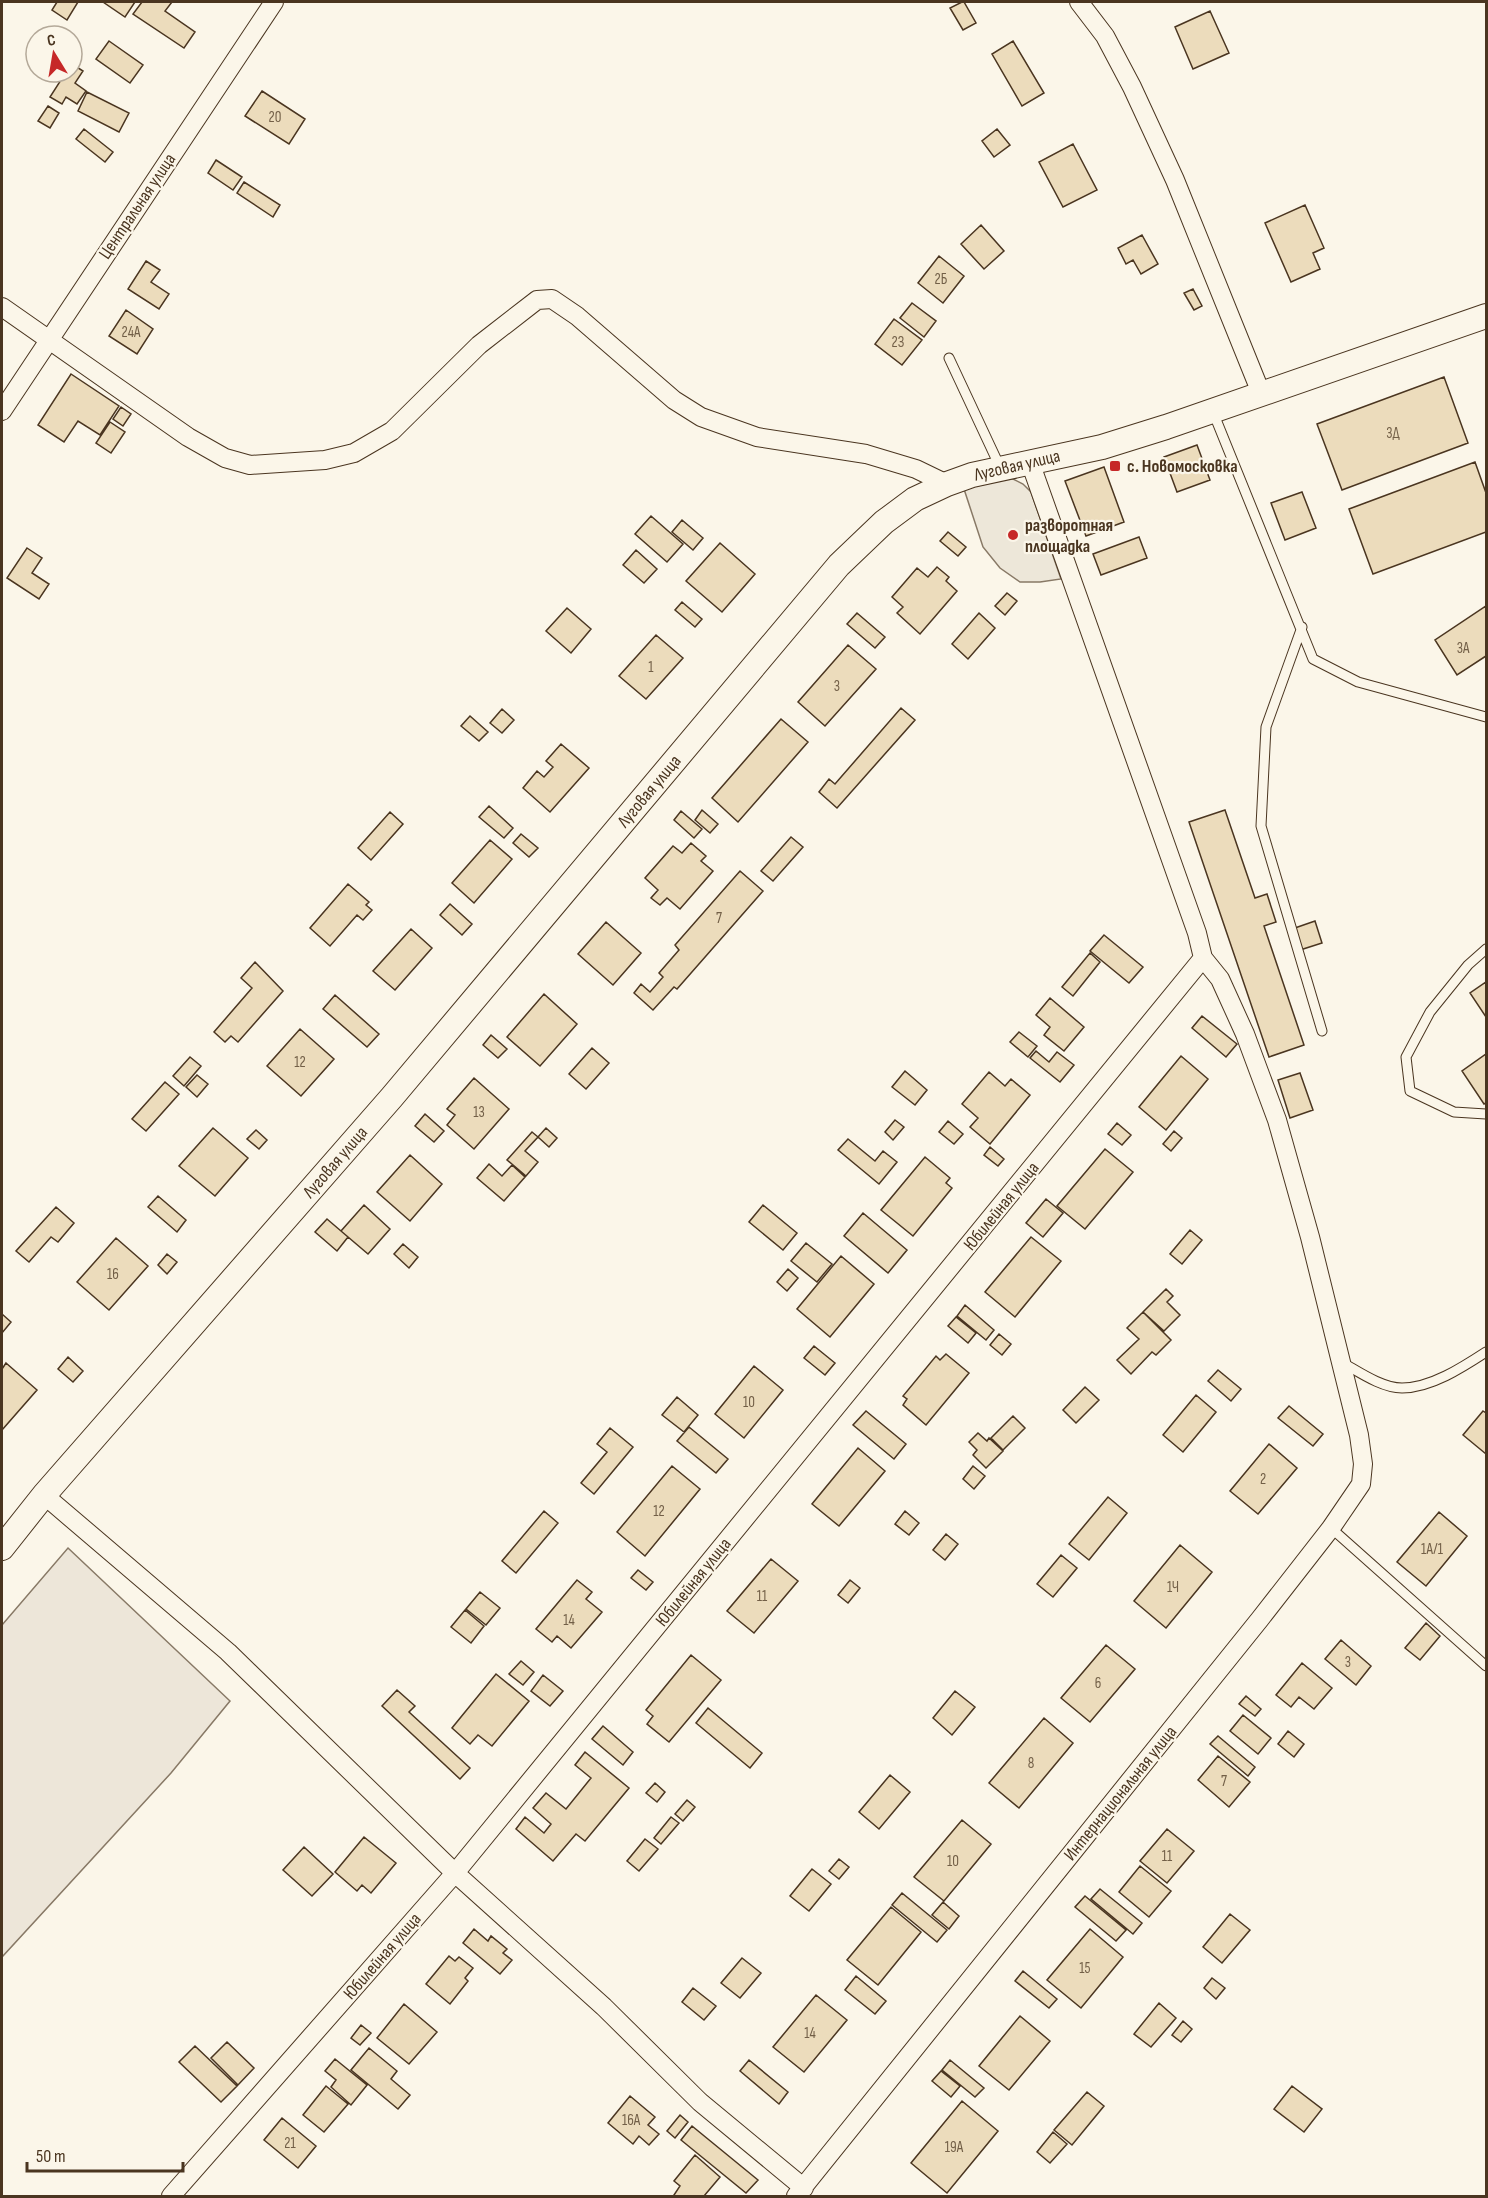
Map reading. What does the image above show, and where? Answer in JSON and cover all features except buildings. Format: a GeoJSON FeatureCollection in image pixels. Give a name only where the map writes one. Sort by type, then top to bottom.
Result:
{"type":"FeatureCollection","features":[{"type":"Feature","properties":{"kind":"street","name":"Центральная улица"},"geometry":{"type":"LineString","coordinates":[[2,411],[274,2]]}},
{"type":"Feature","properties":{"kind":"street"},"geometry":{"type":"LineString","coordinates":[[1079,2],[1105,36],[1160,149],[1261,393]]}},
{"type":"Feature","properties":{"kind":"street"},"geometry":{"type":"LineString","coordinates":[[2,308],[188,437],[225,458],[250,465],[325,460],[354,453],[392,431],[478,345],[537,300],[552,299],[577,316],[674,400],[701,417],[757,437],[866,454],[916,469],[947,484]]}},
{"type":"Feature","properties":{"kind":"street","name":"Луговая улица"},"geometry":{"type":"LineString","coordinates":[[2,1548],[44,1495],[392,1097],[839,565],[884,522],[915,499],[972,475],[1102,447],[1486,316]]}},
{"type":"Feature","properties":{"kind":"street"},"geometry":{"type":"LineString","coordinates":[[1029,462],[1193,922],[1203,958]]}},
{"type":"Feature","properties":{"kind":"street","name":"Интернациональная улица"},"geometry":{"type":"LineString","coordinates":[[800,2192],[1331,1528],[1361,1484],[1363,1464],[1359,1435],[1310,1237],[1277,1120],[1245,1034],[1220,979],[1203,958]]}},
{"type":"Feature","properties":{"kind":"street","name":"Юбилейная улица"},"geometry":{"type":"LineString","coordinates":[[171,2196],[455,1872],[1203,958]]}},
{"type":"Feature","properties":{"kind":"street"},"geometry":{"type":"LineString","coordinates":[[44,1495],[228,1652],[455,1872],[604,2007],[700,2102],[800,2192]]}},
{"type":"Feature","properties":{"kind":"lane"},"geometry":{"type":"LineString","coordinates":[[949,358],[1002,469]]}},
{"type":"Feature","properties":{"kind":"lane"},"geometry":{"type":"LineString","coordinates":[[1213,410],[1313,659],[1358,682],[1486,717]]}},
{"type":"Feature","properties":{"kind":"lane"},"geometry":{"type":"LineString","coordinates":[[1302,627],[1266,727],[1261,826],[1322,1030]]}},
{"type":"Feature","properties":{"kind":"lane"},"geometry":{"type":"LineString","coordinates":[[1486,949],[1468,965],[1430,1012],[1406,1057],[1410,1091],[1454,1112],[1486,1114]]}},
{"type":"Feature","properties":{"kind":"lane"},"geometry":{"type":"LineString","coordinates":[[1341,1361],[1372,1380],[1401,1388],[1428,1383],[1467,1365],[1486,1352]]}},
{"type":"Feature","properties":{"kind":"lane"},"geometry":{"type":"LineString","coordinates":[[1331,1528],[1486,1666]]}},
{"type":"Feature","properties":{"kind":"shaded area","name":"разворотная площадка"},"geometry":{"type":"Polygon","coordinates":[[[1011,478],[1023,484],[1031,492],[1061,579],[1020,582],[1000,568],[983,547],[964,489],[1011,478]]]}},
{"type":"Feature","properties":{"kind":"shaded area"},"geometry":{"type":"Polygon","coordinates":[[[68,1548],[230,1701],[171,1773],[2,1957],[2,1625],[68,1548]]]}},
{"type":"Feature","properties":{"kind":"place","name":"с. Новомосковка"},"geometry":{"type":"Point","coordinates":[1115,466]}},
{"type":"Feature","properties":{"kind":"place","name":"разворотная площадка"},"geometry":{"type":"Point","coordinates":[1013,535]}}]}
